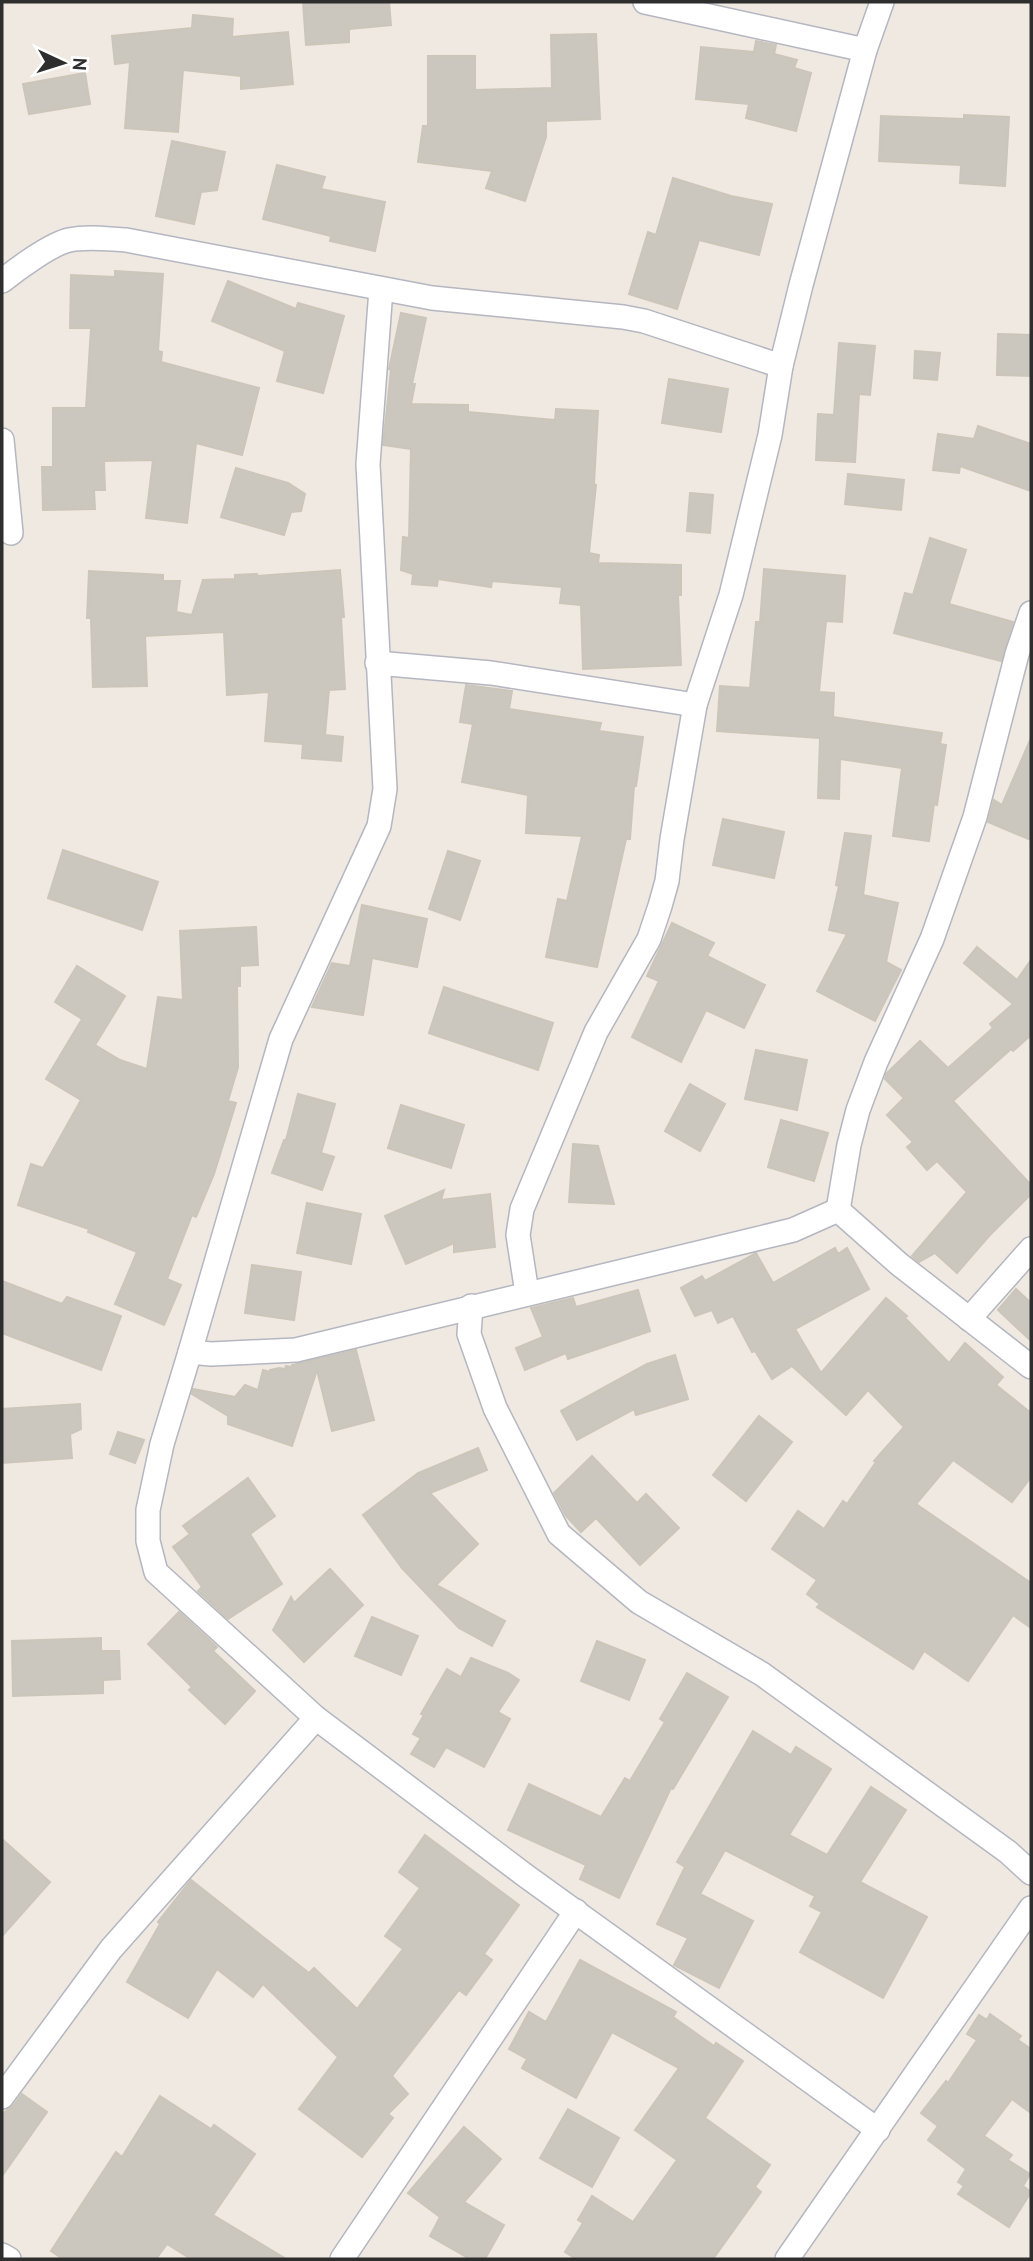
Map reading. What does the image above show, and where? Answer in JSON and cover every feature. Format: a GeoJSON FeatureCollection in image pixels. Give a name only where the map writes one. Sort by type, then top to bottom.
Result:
{"type":"FeatureCollection","features":[{"type":"Feature","properties":{"kind":"street"},"geometry":{"type":"LineString","coordinates":[[645,2],[865,50]]}},
{"type":"Feature","properties":{"kind":"street"},"geometry":{"type":"LineString","coordinates":[[527,1293],[518,1235],[522,1209],[596,1032],[649,939],[667,881],[695,705],[731,595],[770,435],[781,366],[865,50],[882,2]]}},
{"type":"Feature","properties":{"kind":"street"},"geometry":{"type":"LineString","coordinates":[[2,281],[23,264],[67,240],[126,240],[432,298],[633,319],[781,366]]}},
{"type":"Feature","properties":{"kind":"street"},"geometry":{"type":"LineString","coordinates":[[381,289],[368,464],[384,789],[379,826],[281,1039],[162,1444],[148,1510],[148,1541],[156,1572],[316,1718],[576,1912],[877,2130]]}},
{"type":"Feature","properties":{"kind":"street"},"geometry":{"type":"LineString","coordinates":[[2,440],[11,533]]}},
{"type":"Feature","properties":{"kind":"street"},"geometry":{"type":"LineString","coordinates":[[838,1210],[858,1110],[876,1062],[932,939],[975,817],[1017,654],[1031,612]]}},
{"type":"Feature","properties":{"kind":"street"},"geometry":{"type":"LineString","coordinates":[[377,663],[491,673],[695,705]]}},
{"type":"Feature","properties":{"kind":"street"},"geometry":{"type":"LineString","coordinates":[[190,1352],[211,1354],[296,1350],[793,1230],[838,1210]]}},
{"type":"Feature","properties":{"kind":"street"},"geometry":{"type":"LineString","coordinates":[[838,1210],[899,1264],[1031,1367]]}},
{"type":"Feature","properties":{"kind":"street"},"geometry":{"type":"LineString","coordinates":[[969,1319],[1031,1249]]}},
{"type":"Feature","properties":{"kind":"street"},"geometry":{"type":"LineString","coordinates":[[471,1306],[469,1334],[495,1408],[559,1534],[639,1602],[762,1674],[1008,1852],[1031,1873]]}},
{"type":"Feature","properties":{"kind":"street"},"geometry":{"type":"LineString","coordinates":[[446,1312],[469,1334]]}},
{"type":"Feature","properties":{"kind":"street"},"geometry":{"type":"LineString","coordinates":[[2,2097],[111,1949],[316,1718]]}},
{"type":"Feature","properties":{"kind":"street"},"geometry":{"type":"LineString","coordinates":[[787,2259],[1031,1908]]}},
{"type":"Feature","properties":{"kind":"street"},"geometry":{"type":"LineString","coordinates":[[342,2259],[576,1912]]}},
{"type":"Feature","properties":{"kind":"street"},"geometry":{"type":"LineString","coordinates":[[2,2255],[9,2259]]}},
{"type":"Feature","properties":{"kind":"building"},"geometry":{"type":"Polygon","coordinates":[[[303,2],[389,2],[391,25],[349,29],[349,42],[306,45],[303,2]]]}},
{"type":"Feature","properties":{"kind":"building"},"geometry":{"type":"Polygon","coordinates":[[[193,15],[233,19],[232,37],[288,32],[293,84],[241,89],[241,76],[183,70],[178,132],[125,128],[130,62],[115,64],[112,36],[192,28],[193,15]]]}},
{"type":"Feature","properties":{"kind":"building"},"geometry":{"type":"Polygon","coordinates":[[[596,34],[600,119],[546,121],[546,137],[525,201],[486,188],[492,171],[418,162],[423,126],[428,126],[428,56],[475,56],[475,90],[552,88],[551,35],[596,34]]]}},
{"type":"Feature","properties":{"kind":"building"},"geometry":{"type":"Polygon","coordinates":[[[756,41],[776,45],[774,54],[797,60],[794,68],[811,73],[796,131],[746,118],[749,104],[696,99],[701,47],[754,52],[756,41]]]}},
{"type":"Feature","properties":{"kind":"building"},"geometry":{"type":"Polygon","coordinates":[[[85,73],[90,104],[29,114],[23,84],[85,73]]]}},
{"type":"Feature","properties":{"kind":"building"},"geometry":{"type":"Polygon","coordinates":[[[964,115],[1009,117],[1005,186],[960,183],[961,165],[879,161],[881,116],[964,119],[964,115]]]}},
{"type":"Feature","properties":{"kind":"building"},"geometry":{"type":"Polygon","coordinates":[[[172,141],[225,152],[217,190],[201,192],[194,224],[156,216],[172,141]]]}},
{"type":"Feature","properties":{"kind":"building"},"geometry":{"type":"Polygon","coordinates":[[[277,165],[325,177],[321,189],[385,202],[375,251],[330,241],[331,236],[263,219],[277,165]]]}},
{"type":"Feature","properties":{"kind":"building"},"geometry":{"type":"Polygon","coordinates":[[[673,178],[731,196],[772,204],[759,255],[699,240],[677,309],[629,294],[648,232],[656,235],[673,178]]]}},
{"type":"Feature","properties":{"kind":"building"},"geometry":{"type":"Polygon","coordinates":[[[115,271],[163,274],[158,351],[162,352],[161,362],[259,388],[242,455],[196,443],[187,523],[146,518],[153,460],[104,461],[105,490],[94,490],[95,509],[43,510],[42,467],[53,467],[53,408],[86,408],[91,328],[70,328],[71,275],[115,277],[115,271]]]}},
{"type":"Feature","properties":{"kind":"building"},"geometry":{"type":"Polygon","coordinates":[[[228,281],[296,309],[298,303],[344,316],[323,393],[277,381],[285,351],[212,321],[228,281]]]}},
{"type":"Feature","properties":{"kind":"building"},"geometry":{"type":"Polygon","coordinates":[[[401,313],[426,318],[412,384],[415,384],[411,404],[468,405],[468,412],[555,420],[556,409],[598,411],[596,485],[589,553],[599,555],[598,563],[681,565],[681,595],[678,595],[681,665],[583,669],[581,605],[560,603],[562,587],[492,581],[491,587],[438,579],[437,586],[412,584],[413,574],[401,570],[403,537],[409,538],[411,449],[383,445],[389,369],[401,313]]]}},
{"type":"Feature","properties":{"kind":"building"},"geometry":{"type":"Polygon","coordinates":[[[998,334],[1031,335],[1031,376],[997,375],[998,334]]]}},
{"type":"Feature","properties":{"kind":"building"},"geometry":{"type":"Polygon","coordinates":[[[839,343],[875,346],[870,395],[859,394],[855,462],[816,460],[818,414],[834,415],[839,343]]]}},
{"type":"Feature","properties":{"kind":"building"},"geometry":{"type":"Polygon","coordinates":[[[915,351],[940,353],[937,380],[914,378],[915,351]]]}},
{"type":"Feature","properties":{"kind":"building"},"geometry":{"type":"Polygon","coordinates":[[[669,379],[728,389],[721,432],[662,423],[669,379]]]}},
{"type":"Feature","properties":{"kind":"building"},"geometry":{"type":"Polygon","coordinates":[[[978,426],[1031,444],[1031,491],[960,466],[959,473],[933,470],[938,434],[974,439],[978,426]]]}},
{"type":"Feature","properties":{"kind":"building"},"geometry":{"type":"Polygon","coordinates":[[[236,468],[288,483],[305,494],[301,511],[291,512],[284,535],[221,517],[236,468]]]}},
{"type":"Feature","properties":{"kind":"building"},"geometry":{"type":"Polygon","coordinates":[[[848,474],[904,480],[901,510],[845,504],[848,474]]]}},
{"type":"Feature","properties":{"kind":"building"},"geometry":{"type":"Polygon","coordinates":[[[690,493],[713,495],[710,533],[687,531],[690,493]]]}},
{"type":"Feature","properties":{"kind":"building"},"geometry":{"type":"Polygon","coordinates":[[[930,538],[966,550],[949,604],[1013,622],[1001,661],[894,633],[905,593],[913,595],[930,538]]]}},
{"type":"Feature","properties":{"kind":"building"},"geometry":{"type":"Polygon","coordinates":[[[764,569],[845,576],[842,622],[826,621],[819,692],[834,693],[833,717],[942,733],[940,744],[946,745],[929,841],[893,836],[902,768],[840,759],[839,799],[818,798],[820,738],[717,731],[720,686],[750,688],[756,622],[760,622],[764,569]]]}},
{"type":"Feature","properties":{"kind":"building"},"geometry":{"type":"Polygon","coordinates":[[[340,570],[345,689],[329,690],[325,735],[343,737],[341,761],[302,758],[303,744],[265,741],[269,692],[227,695],[224,632],[145,636],[147,686],[93,687],[91,618],[87,618],[89,571],[163,575],[163,581],[180,581],[176,612],[192,615],[203,580],[235,579],[235,575],[340,570]]]}},
{"type":"Feature","properties":{"kind":"building"},"geometry":{"type":"Polygon","coordinates":[[[466,685],[512,691],[509,709],[601,723],[599,731],[643,737],[634,786],[630,839],[626,839],[597,967],[546,957],[558,899],[567,901],[582,836],[526,833],[528,795],[462,782],[473,724],[460,722],[466,685]]]}},
{"type":"Feature","properties":{"kind":"building"},"geometry":{"type":"Polygon","coordinates":[[[1031,738],[1031,840],[988,822],[994,800],[1002,805],[1031,738]]]}},
{"type":"Feature","properties":{"kind":"building"},"geometry":{"type":"Polygon","coordinates":[[[723,819],[784,832],[774,878],[713,865],[723,819]]]}},
{"type":"Feature","properties":{"kind":"building"},"geometry":{"type":"Polygon","coordinates":[[[845,833],[871,836],[863,895],[898,903],[886,962],[901,970],[875,1021],[817,991],[847,934],[829,930],[839,886],[836,885],[845,833]]]}},
{"type":"Feature","properties":{"kind":"building"},"geometry":{"type":"Polygon","coordinates":[[[63,850],[158,882],[142,930],[48,898],[63,850]]]}},
{"type":"Feature","properties":{"kind":"building"},"geometry":{"type":"Polygon","coordinates":[[[448,851],[480,861],[460,920],[429,909],[448,851]]]}},
{"type":"Feature","properties":{"kind":"building"},"geometry":{"type":"Polygon","coordinates":[[[362,905],[427,919],[417,967],[372,958],[363,1015],[312,1007],[332,963],[350,966],[362,905]]]}},
{"type":"Feature","properties":{"kind":"building"},"geometry":{"type":"Polygon","coordinates":[[[672,923],[714,943],[707,956],[765,985],[744,1028],[706,1010],[681,1062],[632,1037],[659,981],[647,976],[672,923]]]}},
{"type":"Feature","properties":{"kind":"building"},"geometry":{"type":"Polygon","coordinates":[[[256,927],[258,965],[240,966],[240,986],[237,986],[238,1067],[228,1101],[236,1103],[214,1174],[196,1217],[192,1215],[167,1279],[181,1285],[164,1325],[115,1304],[137,1252],[88,1232],[89,1229],[18,1205],[31,1164],[43,1168],[81,1100],[46,1079],[82,1019],[55,1002],[77,966],[125,996],[95,1045],[120,1060],[147,1069],[158,997],[183,1000],[180,931],[256,927]]]}},
{"type":"Feature","properties":{"kind":"building"},"geometry":{"type":"Polygon","coordinates":[[[977,947],[1017,980],[1031,960],[1031,1035],[1013,1051],[1011,1049],[953,1101],[1031,1185],[1031,1194],[957,1273],[935,1253],[919,1262],[912,1256],[967,1192],[937,1161],[927,1170],[907,1147],[913,1142],[887,1115],[904,1098],[885,1079],[886,1074],[920,1041],[948,1068],[993,1028],[990,1024],[1013,1004],[964,963],[977,947]]]}},
{"type":"Feature","properties":{"kind":"building"},"geometry":{"type":"Polygon","coordinates":[[[444,987],[553,1023],[538,1070],[429,1033],[444,987]]]}},
{"type":"Feature","properties":{"kind":"building"},"geometry":{"type":"Polygon","coordinates":[[[756,1050],[807,1060],[797,1110],[745,1099],[756,1050]]]}},
{"type":"Feature","properties":{"kind":"building"},"geometry":{"type":"Polygon","coordinates":[[[690,1084],[725,1104],[700,1151],[665,1131],[690,1084]]]}},
{"type":"Feature","properties":{"kind":"building"},"geometry":{"type":"Polygon","coordinates":[[[298,1094],[335,1104],[321,1153],[334,1157],[322,1190],[272,1173],[286,1140],[298,1094]]]}},
{"type":"Feature","properties":{"kind":"building"},"geometry":{"type":"Polygon","coordinates":[[[401,1105],[464,1125],[451,1168],[388,1148],[401,1105]]]}},
{"type":"Feature","properties":{"kind":"building"},"geometry":{"type":"Polygon","coordinates":[[[781,1120],[828,1133],[814,1181],[768,1167],[781,1120]]]}},
{"type":"Feature","properties":{"kind":"building"},"geometry":{"type":"Polygon","coordinates":[[[573,1144],[598,1146],[614,1204],[569,1202],[573,1144]]]}},
{"type":"Feature","properties":{"kind":"building"},"geometry":{"type":"Polygon","coordinates":[[[444,1190],[441,1200],[490,1194],[495,1247],[454,1252],[454,1243],[406,1264],[385,1216],[444,1190]]]}},
{"type":"Feature","properties":{"kind":"building"},"geometry":{"type":"Polygon","coordinates":[[[307,1203],[361,1214],[351,1264],[297,1253],[307,1203]]]}},
{"type":"Feature","properties":{"kind":"building"},"geometry":{"type":"Polygon","coordinates":[[[835,1248],[838,1254],[847,1248],[869,1289],[795,1329],[821,1373],[886,1298],[907,1316],[905,1318],[949,1363],[965,1343],[1003,1377],[996,1385],[1031,1413],[1031,1477],[1012,1502],[953,1460],[916,1504],[1031,1583],[1031,1628],[1013,1615],[968,1681],[924,1651],[913,1669],[817,1607],[820,1604],[807,1594],[817,1580],[772,1549],[798,1511],[824,1529],[843,1501],[847,1504],[876,1462],[874,1461],[904,1427],[868,1390],[846,1415],[792,1366],[772,1379],[755,1351],[752,1352],[733,1316],[718,1323],[712,1310],[695,1316],[681,1288],[702,1276],[705,1281],[756,1253],[773,1283],[835,1248]]]}},
{"type":"Feature","properties":{"kind":"building"},"geometry":{"type":"Polygon","coordinates":[[[252,1265],[301,1272],[294,1320],[245,1313],[252,1265]]]}},
{"type":"Feature","properties":{"kind":"building"},"geometry":{"type":"Polygon","coordinates":[[[2,1281],[62,1304],[67,1297],[121,1316],[101,1370],[2,1333],[2,1281]]]}},
{"type":"Feature","properties":{"kind":"building"},"geometry":{"type":"Polygon","coordinates":[[[1016,1289],[1031,1303],[1031,1341],[998,1310],[1016,1289]]]}},
{"type":"Feature","properties":{"kind":"building"},"geometry":{"type":"Polygon","coordinates":[[[638,1290],[650,1331],[568,1359],[566,1353],[525,1370],[516,1348],[543,1337],[531,1308],[573,1298],[576,1307],[638,1290]]]}},
{"type":"Feature","properties":{"kind":"building"},"geometry":{"type":"Polygon","coordinates":[[[356,1350],[374,1420],[332,1431],[317,1370],[292,1446],[228,1424],[228,1416],[192,1394],[193,1389],[235,1397],[245,1385],[258,1390],[263,1370],[270,1372],[279,1368],[285,1369],[286,1366],[356,1350]]]}},
{"type":"Feature","properties":{"kind":"building"},"geometry":{"type":"Polygon","coordinates":[[[675,1355],[688,1399],[636,1415],[634,1409],[577,1440],[561,1411],[647,1364],[675,1355]]]}},
{"type":"Feature","properties":{"kind":"building"},"geometry":{"type":"Polygon","coordinates":[[[80,1404],[81,1429],[70,1434],[72,1458],[2,1463],[2,1409],[80,1404]]]}},
{"type":"Feature","properties":{"kind":"building"},"geometry":{"type":"Polygon","coordinates":[[[759,1416],[792,1442],[746,1501],[713,1475],[759,1416]]]}},
{"type":"Feature","properties":{"kind":"building"},"geometry":{"type":"Polygon","coordinates":[[[118,1432],[144,1440],[135,1463],[110,1454],[118,1432]]]}},
{"type":"Feature","properties":{"kind":"building"},"geometry":{"type":"Polygon","coordinates":[[[478,1448],[487,1470],[430,1493],[478,1544],[436,1585],[505,1621],[492,1646],[459,1628],[402,1568],[363,1515],[418,1473],[478,1448]]]}},
{"type":"Feature","properties":{"kind":"building"},"geometry":{"type":"Polygon","coordinates":[[[592,1456],[637,1503],[646,1494],[679,1528],[640,1565],[596,1518],[581,1532],[566,1516],[554,1493],[592,1456]]]}},
{"type":"Feature","properties":{"kind":"building"},"geometry":{"type":"Polygon","coordinates":[[[248,1478],[275,1516],[250,1534],[282,1584],[228,1619],[198,1591],[202,1587],[173,1547],[190,1534],[183,1526],[248,1478]]]}},
{"type":"Feature","properties":{"kind":"building"},"geometry":{"type":"Polygon","coordinates":[[[330,1569],[363,1605],[304,1662],[273,1630],[291,1597],[294,1603],[330,1569]]]}},
{"type":"Feature","properties":{"kind":"building"},"geometry":{"type":"Polygon","coordinates":[[[179,1612],[217,1647],[213,1651],[255,1691],[225,1724],[189,1690],[192,1687],[148,1644],[179,1612]]]}},
{"type":"Feature","properties":{"kind":"building"},"geometry":{"type":"Polygon","coordinates":[[[372,1617],[418,1636],[401,1675],[355,1656],[372,1617]]]}},
{"type":"Feature","properties":{"kind":"building"},"geometry":{"type":"Polygon","coordinates":[[[101,1638],[101,1651],[119,1651],[120,1679],[103,1680],[103,1693],[13,1696],[12,1641],[101,1638]]]}},
{"type":"Feature","properties":{"kind":"building"},"geometry":{"type":"Polygon","coordinates":[[[597,1641],[645,1660],[629,1700],[581,1681],[597,1641]]]}},
{"type":"Feature","properties":{"kind":"building"},"geometry":{"type":"Polygon","coordinates":[[[471,1658],[519,1680],[498,1712],[510,1719],[484,1767],[446,1747],[434,1767],[411,1754],[421,1738],[413,1734],[424,1715],[421,1714],[447,1669],[461,1677],[471,1658]]]}},
{"type":"Feature","properties":{"kind":"building"},"geometry":{"type":"Polygon","coordinates":[[[687,1673],[728,1697],[673,1789],[671,1788],[619,1898],[580,1879],[586,1865],[508,1830],[529,1784],[601,1817],[625,1778],[630,1781],[665,1722],[660,1719],[687,1673]]]}},
{"type":"Feature","properties":{"kind":"building"},"geometry":{"type":"Polygon","coordinates":[[[753,1731],[791,1755],[796,1747],[831,1769],[789,1835],[827,1855],[871,1787],[906,1810],[860,1882],[927,1917],[883,1998],[800,1952],[822,1912],[810,1906],[815,1896],[725,1850],[700,1894],[753,1921],[719,1988],[674,1965],[688,1938],[657,1924],[685,1867],[677,1862],[753,1731]]]}},
{"type":"Feature","properties":{"kind":"building"},"geometry":{"type":"Polygon","coordinates":[[[425,1835],[519,1905],[484,1954],[492,1960],[466,1995],[459,1990],[392,2076],[408,2094],[388,2114],[393,2118],[362,2157],[299,2109],[338,2057],[263,1984],[253,1997],[217,1969],[188,2018],[127,1982],[160,1924],[158,1922],[191,1880],[309,1973],[314,1968],[357,2009],[403,1949],[385,1936],[420,1888],[399,1872],[425,1835]]]}},
{"type":"Feature","properties":{"kind":"building"},"geometry":{"type":"Polygon","coordinates":[[[2,1839],[50,1882],[2,1936],[2,1839]]]}},
{"type":"Feature","properties":{"kind":"building"},"geometry":{"type":"Polygon","coordinates":[[[580,1960],[676,2012],[673,2017],[714,2046],[716,2043],[743,2061],[705,2118],[770,2165],[755,2187],[761,2192],[713,2259],[576,2259],[565,2252],[583,2223],[578,2220],[592,2196],[633,2222],[677,2160],[635,2130],[679,2068],[612,2032],[576,2098],[522,2068],[527,2059],[509,2049],[529,2012],[546,2022],[580,1960]]]}},
{"type":"Feature","properties":{"kind":"building"},"geometry":{"type":"Polygon","coordinates":[[[990,2014],[1021,2036],[1018,2040],[1031,2049],[1031,2113],[1012,2099],[984,2136],[1012,2155],[1008,2160],[1030,2174],[1023,2186],[1031,2192],[1009,2227],[958,2194],[964,2186],[958,2182],[966,2169],[928,2140],[938,2126],[921,2113],[946,2081],[948,2083],[977,2040],[967,2034],[979,2015],[987,2020],[990,2014]]]}},
{"type":"Feature","properties":{"kind":"building"},"geometry":{"type":"Polygon","coordinates":[[[22,2094],[47,2112],[2,2176],[2,2114],[13,2106],[22,2094]]]}},
{"type":"Feature","properties":{"kind":"building"},"geometry":{"type":"Polygon","coordinates":[[[160,2096],[211,2129],[214,2125],[255,2154],[213,2215],[286,2259],[191,2259],[167,2244],[156,2259],[63,2259],[51,2251],[116,2152],[122,2157],[160,2096]]]}},
{"type":"Feature","properties":{"kind":"building"},"geometry":{"type":"Polygon","coordinates":[[[568,2109],[619,2138],[592,2187],[540,2158],[568,2109]]]}},
{"type":"Feature","properties":{"kind":"building"},"geometry":{"type":"Polygon","coordinates":[[[464,2127],[501,2159],[464,2202],[504,2225],[485,2259],[470,2259],[430,2236],[440,2217],[408,2193],[464,2127]]]}}]}
